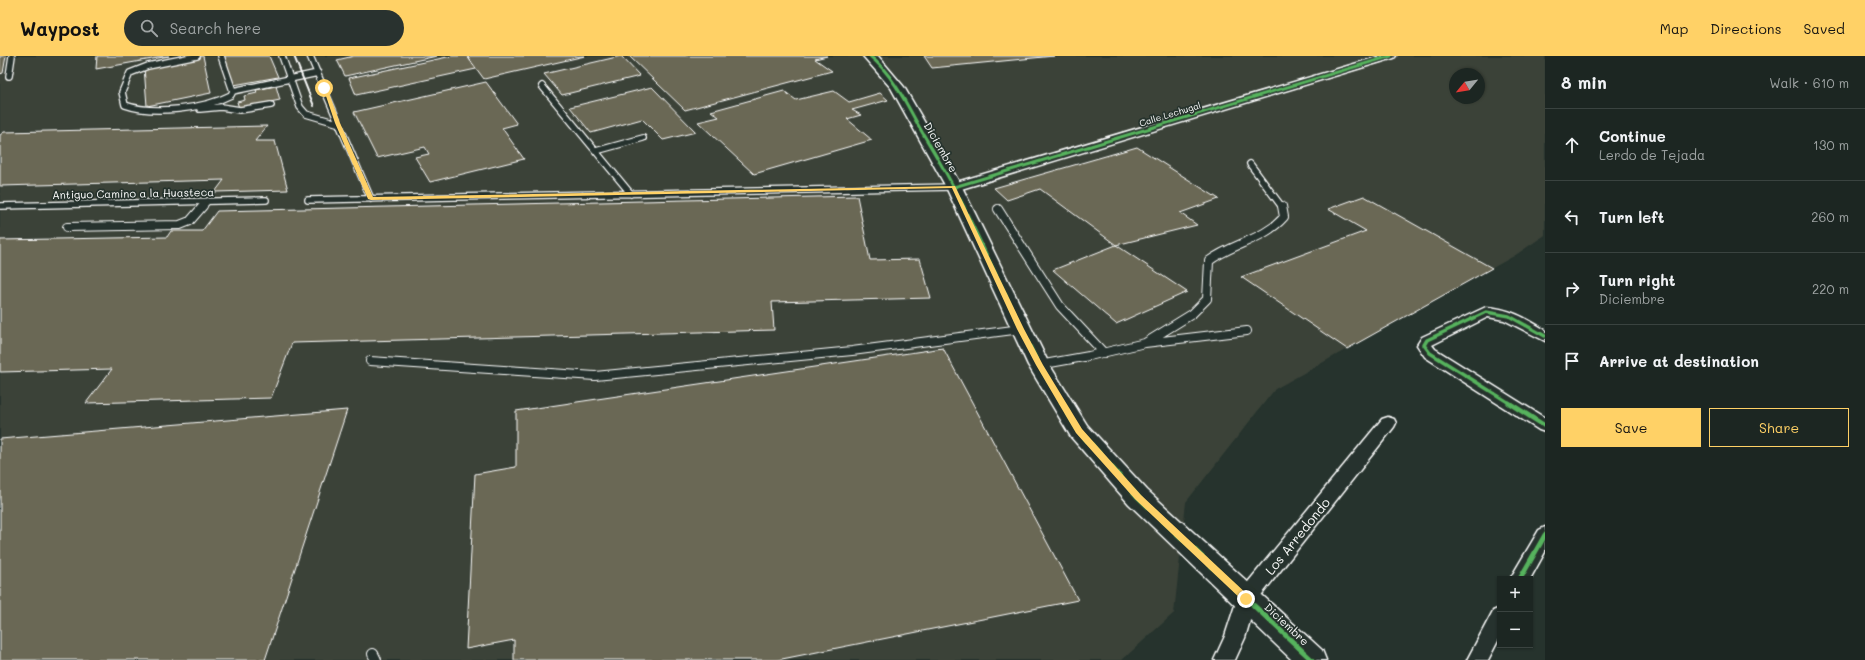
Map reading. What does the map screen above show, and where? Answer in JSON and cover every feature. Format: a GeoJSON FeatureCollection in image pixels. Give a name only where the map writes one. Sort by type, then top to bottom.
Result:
{"type":"FeatureCollection","features":[{"type":"Feature","properties":{"kind":"street","name":"Diciembre"},"geometry":{"type":"LineString","coordinates":[[870,56],[877,62],[897,87],[954,187],[1039,365],[1079,431],[1138,497],[1312,660]]}},
{"type":"Feature","properties":{"kind":"street","name":"Calle Lechugal"},"geometry":{"type":"LineString","coordinates":[[954,187],[1391,56]]}},
{"type":"Feature","properties":{"kind":"street"},"geometry":{"type":"LineString","coordinates":[[1545,336],[1510,316],[1496,312],[1486,312],[1427,340],[1424,345],[1430,353],[1545,426]]}},
{"type":"Feature","properties":{"kind":"street","name":"Los Arredondo"},"geometry":{"type":"LineString","coordinates":[[1224,660],[1235,638],[1246,599],[1388,423]]}},
{"type":"Feature","properties":{"kind":"street"},"geometry":{"type":"LineString","coordinates":[[1522,576],[1545,535]]}},
{"type":"Feature","properties":{"kind":"street"},"geometry":{"type":"LineString","coordinates":[[1477,660],[1497,623]]}},
{"type":"Feature","properties":{"kind":"lane"},"geometry":{"type":"LineString","coordinates":[[9,76],[12,56]]}},
{"type":"Feature","properties":{"kind":"lane"},"geometry":{"type":"LineString","coordinates":[[197,56],[139,68],[130,73],[122,92],[125,105],[136,110],[163,112],[221,107],[240,110],[271,105]]}},
{"type":"Feature","properties":{"kind":"lane"},"geometry":{"type":"LineString","coordinates":[[163,112],[220,100],[231,95],[232,91],[221,56]]}},
{"type":"Feature","properties":{"kind":"lane"},"geometry":{"type":"LineString","coordinates":[[282,56],[300,107],[306,114],[337,123]]}},
{"type":"Feature","properties":{"kind":"lane"},"geometry":{"type":"LineString","coordinates":[[310,56],[337,123],[371,199]]}},
{"type":"Feature","properties":{"kind":"lane"},"geometry":{"type":"LineString","coordinates":[[232,91],[318,73]]}},
{"type":"Feature","properties":{"kind":"lane"},"geometry":{"type":"LineString","coordinates":[[542,86],[631,194]]}},
{"type":"Feature","properties":{"kind":"lane"},"geometry":{"type":"LineString","coordinates":[[220,100],[221,107]]}},
{"type":"Feature","properties":{"kind":"lane"},"geometry":{"type":"LineString","coordinates":[[596,152],[643,138]]}},
{"type":"Feature","properties":{"kind":"lane"},"geometry":{"type":"LineString","coordinates":[[1145,343],[1192,314],[1207,299],[1209,261],[1218,252],[1264,234],[1278,226],[1284,218],[1282,207],[1250,164]]}},
{"type":"Feature","properties":{"kind":"lane"},"geometry":{"type":"LineString","coordinates":[[308,200],[954,187]]}},
{"type":"Feature","properties":{"kind":"lane","name":"Antiguo Camino a la Huasteca"},"geometry":{"type":"LineString","coordinates":[[0,206],[266,200]]}},
{"type":"Feature","properties":{"kind":"lane"},"geometry":{"type":"LineString","coordinates":[[67,227],[180,225],[190,221],[208,201]]}},
{"type":"Feature","properties":{"kind":"lane"},"geometry":{"type":"LineString","coordinates":[[998,209],[1060,306],[1104,353]]}},
{"type":"Feature","properties":{"kind":"lane"},"geometry":{"type":"LineString","coordinates":[[370,361],[595,376],[852,351],[1021,329]]}},
{"type":"Feature","properties":{"kind":"lane"},"geometry":{"type":"LineString","coordinates":[[1039,365],[1104,353],[1145,343],[1247,331]]}},
{"type":"Feature","properties":{"kind":"shaded area"},"geometry":{"type":"Polygon","coordinates":[[[0,56],[1545,56],[1545,235],[1514,256],[1275,389],[1186,502],[1174,613],[1122,660],[0,660],[0,56]]]}},
{"type":"Feature","properties":{"kind":"building"},"geometry":{"type":"Polygon","coordinates":[[[0,56],[6,56],[3,73],[0,74],[0,56]]]}},
{"type":"Feature","properties":{"kind":"building"},"geometry":{"type":"Polygon","coordinates":[[[97,56],[169,56],[96,69],[97,56]]]}},
{"type":"Feature","properties":{"kind":"building"},"geometry":{"type":"Polygon","coordinates":[[[203,56],[211,93],[147,106],[144,67],[203,56]]]}},
{"type":"Feature","properties":{"kind":"building"},"geometry":{"type":"Polygon","coordinates":[[[224,56],[269,56],[278,77],[234,85],[224,56]]]}},
{"type":"Feature","properties":{"kind":"building"},"geometry":{"type":"Polygon","coordinates":[[[354,56],[437,56],[345,76],[337,60],[354,56]]]}},
{"type":"Feature","properties":{"kind":"building"},"geometry":{"type":"Polygon","coordinates":[[[452,56],[467,56],[476,69],[356,95],[349,78],[452,56]]]}},
{"type":"Feature","properties":{"kind":"building"},"geometry":{"type":"Polygon","coordinates":[[[467,56],[585,56],[484,79],[467,56]]]}},
{"type":"Feature","properties":{"kind":"building"},"geometry":{"type":"Polygon","coordinates":[[[621,56],[640,76],[562,95],[544,74],[621,56]]]}},
{"type":"Feature","properties":{"kind":"building"},"geometry":{"type":"Polygon","coordinates":[[[629,56],[827,56],[815,59],[832,71],[685,110],[629,56]]]}},
{"type":"Feature","properties":{"kind":"building"},"geometry":{"type":"Polygon","coordinates":[[[924,56],[1054,56],[932,68],[924,56]]]}},
{"type":"Feature","properties":{"kind":"building"},"geometry":{"type":"Polygon","coordinates":[[[486,82],[517,124],[502,128],[524,159],[430,182],[415,157],[429,154],[425,147],[377,158],[354,112],[486,82]]]}},
{"type":"Feature","properties":{"kind":"building"},"geometry":{"type":"Polygon","coordinates":[[[276,86],[280,100],[239,108],[237,102],[245,100],[244,96],[257,93],[256,90],[276,86]]]}},
{"type":"Feature","properties":{"kind":"building"},"geometry":{"type":"Polygon","coordinates":[[[652,87],[696,132],[663,140],[642,119],[591,133],[570,107],[652,87]]]}},
{"type":"Feature","properties":{"kind":"building"},"geometry":{"type":"Polygon","coordinates":[[[784,91],[796,100],[834,91],[849,102],[880,93],[888,100],[852,110],[861,115],[847,119],[872,140],[754,174],[698,122],[719,117],[711,111],[784,91]]]}},
{"type":"Feature","properties":{"kind":"building"},"geometry":{"type":"Polygon","coordinates":[[[267,126],[255,141],[275,141],[288,190],[215,192],[224,180],[0,186],[0,135],[4,132],[267,126]]]}},
{"type":"Feature","properties":{"kind":"building"},"geometry":{"type":"Polygon","coordinates":[[[1137,147],[1219,199],[1180,213],[1197,225],[1116,245],[1040,189],[1007,200],[994,188],[1137,147]]]}},
{"type":"Feature","properties":{"kind":"building"},"geometry":{"type":"Polygon","coordinates":[[[857,196],[870,260],[920,259],[931,298],[772,302],[774,330],[292,343],[271,398],[86,403],[112,369],[0,372],[0,240],[167,237],[171,231],[202,231],[217,211],[857,196]]]}},
{"type":"Feature","properties":{"kind":"building"},"geometry":{"type":"Polygon","coordinates":[[[1364,196],[1492,268],[1347,349],[1241,277],[1366,231],[1328,209],[1364,196]]]}},
{"type":"Feature","properties":{"kind":"building"},"geometry":{"type":"Polygon","coordinates":[[[1116,245],[1187,292],[1116,324],[1053,270],[1116,245]]]}},
{"type":"Feature","properties":{"kind":"building"},"geometry":{"type":"Polygon","coordinates":[[[943,348],[1078,600],[777,660],[514,660],[514,640],[466,649],[475,474],[516,467],[516,411],[943,348]]]}},
{"type":"Feature","properties":{"kind":"building"},"geometry":{"type":"Polygon","coordinates":[[[347,410],[265,660],[0,660],[0,439],[347,410]]]}},
{"type":"Feature","properties":{"kind":"railway"},"geometry":{"type":"LineString","coordinates":[[294,56],[314,106]]}},
{"type":"Feature","properties":{"kind":"cycle path"},"geometry":{"type":"LineString","coordinates":[[870,56],[877,62],[897,87],[954,187],[1039,365],[1079,431],[1138,497],[1312,660]]}},
{"type":"Feature","properties":{"kind":"cycle path"},"geometry":{"type":"LineString","coordinates":[[954,187],[1391,56]]}},
{"type":"Feature","properties":{"kind":"cycle path"},"geometry":{"type":"LineString","coordinates":[[1545,336],[1509,316],[1494,312],[1486,312],[1427,340],[1424,345],[1430,353],[1545,426]]}},
{"type":"Feature","properties":{"kind":"cycle path"},"geometry":{"type":"LineString","coordinates":[[1522,576],[1545,535]]}},
{"type":"Feature","properties":{"kind":"route"},"geometry":{"type":"LineString","coordinates":[[324,88],[337,123],[371,199],[918,189],[954,187],[1039,365],[1079,431],[1138,497],[1246,599]]}}]}
